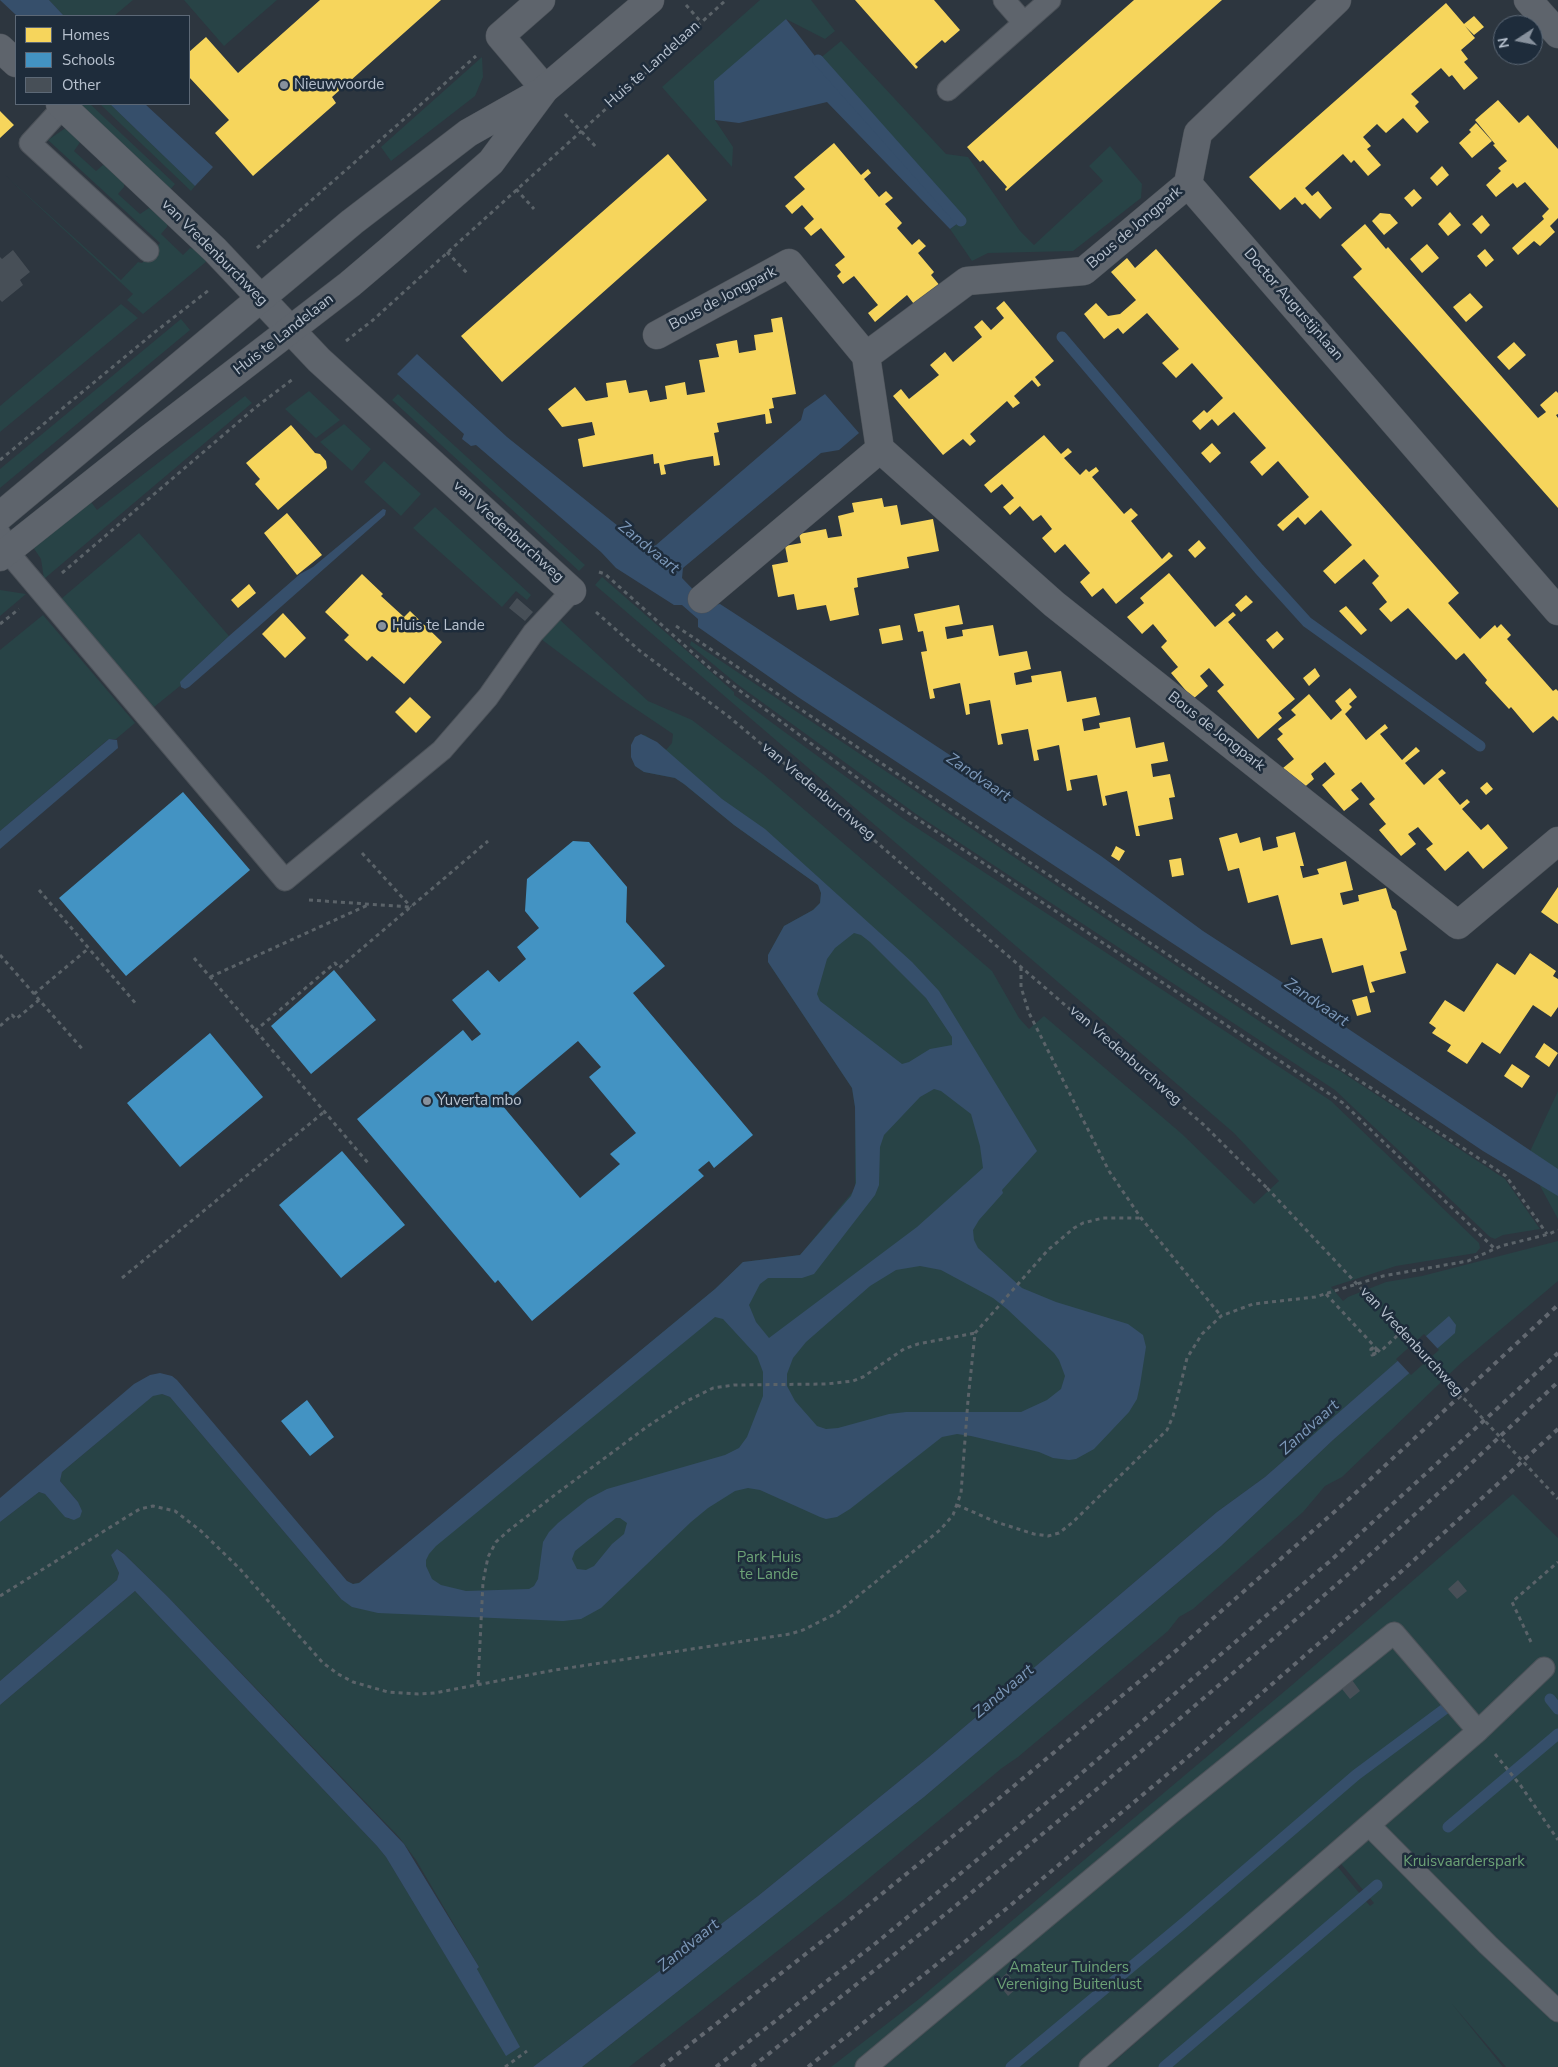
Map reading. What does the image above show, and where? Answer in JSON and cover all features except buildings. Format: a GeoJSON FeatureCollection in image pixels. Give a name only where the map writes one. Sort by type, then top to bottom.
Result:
{"type":"FeatureCollection","features":[{"type":"Feature","properties":{"kind":"street"},"geometry":{"type":"LineString","coordinates":[[541,0],[500,36],[545,90]]}},
{"type":"Feature","properties":{"kind":"street","name":"Huis te Landelaan"},"geometry":{"type":"LineString","coordinates":[[0,516],[336,235],[468,132],[545,90],[650,0]]}},
{"type":"Feature","properties":{"kind":"street"},"geometry":{"type":"LineString","coordinates":[[1188,184],[1198,133],[1337,0]]}},
{"type":"Feature","properties":{"kind":"street"},"geometry":{"type":"LineString","coordinates":[[1528,0],[1558,34]]}},
{"type":"Feature","properties":{"kind":"street"},"geometry":{"type":"LineString","coordinates":[[0,48],[15,62]]}},
{"type":"Feature","properties":{"kind":"street","name":"Huis te Landelaan"},"geometry":{"type":"LineString","coordinates":[[2,547],[146,441],[366,271],[491,162],[545,90]]}},
{"type":"Feature","properties":{"kind":"street","name":"van Vredenburchweg"},"geometry":{"type":"LineString","coordinates":[[61,105],[234,270],[290,331],[330,352],[572,591]]}},
{"type":"Feature","properties":{"kind":"street","name":"Bous de Jongpark"},"geometry":{"type":"LineString","coordinates":[[657,334],[789,263],[866,356],[967,281],[1084,270],[1188,184]]}},
{"type":"Feature","properties":{"kind":"street","name":"Doctor Augustijnlaan"},"geometry":{"type":"LineString","coordinates":[[1188,184],[1558,611]]}},
{"type":"Feature","properties":{"kind":"street"},"geometry":{"type":"LineString","coordinates":[[702,598],[880,449],[866,356]]}},
{"type":"Feature","properties":{"kind":"street","name":"Bous de Jongpark"},"geometry":{"type":"LineString","coordinates":[[880,449],[1054,604],[1458,924],[1558,841]]}},
{"type":"Feature","properties":{"kind":"lane"},"geometry":{"type":"LineString","coordinates":[[1004,0],[1024,23]]}},
{"type":"Feature","properties":{"kind":"lane"},"geometry":{"type":"LineString","coordinates":[[948,90],[1050,0]]}},
{"type":"Feature","properties":{"kind":"lane"},"geometry":{"type":"LineString","coordinates":[[61,105],[30,143],[148,250]]}},
{"type":"Feature","properties":{"kind":"lane"},"geometry":{"type":"LineString","coordinates":[[2,547],[285,880],[442,750],[488,697],[533,632],[572,591]]}},
{"type":"Feature","properties":{"kind":"lane"},"geometry":{"type":"LineString","coordinates":[[866,2067],[1172,1812],[1394,1634],[1478,1731]]}},
{"type":"Feature","properties":{"kind":"lane"},"geometry":{"type":"LineString","coordinates":[[1090,2067],[1478,1731],[1544,1668]]}},
{"type":"Feature","properties":{"kind":"lane"},"geometry":{"type":"LineString","coordinates":[[1369,1825],[1488,1945],[1558,2011]]}},
{"type":"Feature","properties":{"kind":"path","name":"Huis te Landelaan"},"geometry":{"type":"LineString","coordinates":[[0,624],[263,401],[372,320],[726,0]]}},
{"type":"Feature","properties":{"kind":"path"},"geometry":{"type":"LineString","coordinates":[[686,6],[700,22]]}},
{"type":"Feature","properties":{"kind":"path"},"geometry":{"type":"LineString","coordinates":[[0,460],[155,332],[234,270],[500,36]]}},
{"type":"Feature","properties":{"kind":"path"},"geometry":{"type":"LineString","coordinates":[[580,131],[597,148]]}},
{"type":"Feature","properties":{"kind":"path"},"geometry":{"type":"LineString","coordinates":[[516,190],[534,209]]}},
{"type":"Feature","properties":{"kind":"path"},"geometry":{"type":"LineString","coordinates":[[447,252],[467,273]]}},
{"type":"Feature","properties":{"kind":"path"},"geometry":{"type":"LineString","coordinates":[[593,569],[605,574],[718,675],[870,788],[1343,1104],[1495,1249]]}},
{"type":"Feature","properties":{"kind":"path","name":"van Vredenburchweg"},"geometry":{"type":"LineString","coordinates":[[572,591],[640,651],[728,716],[1204,1125],[1267,1188],[1558,1499]]}},
{"type":"Feature","properties":{"kind":"path"},"geometry":{"type":"LineString","coordinates":[[676,626],[1098,909],[1506,1176],[1547,1234]]}},
{"type":"Feature","properties":{"kind":"path"},"geometry":{"type":"LineString","coordinates":[[343,832],[411,907]]}},
{"type":"Feature","properties":{"kind":"path"},"geometry":{"type":"LineString","coordinates":[[255,1031],[335,963],[339,968],[488,841]]}},
{"type":"Feature","properties":{"kind":"path"},"geometry":{"type":"LineString","coordinates":[[39,890],[137,1005]]}},
{"type":"Feature","properties":{"kind":"path"},"geometry":{"type":"LineString","coordinates":[[304,900],[411,907]]}},
{"type":"Feature","properties":{"kind":"path"},"geometry":{"type":"LineString","coordinates":[[210,977],[370,904]]}},
{"type":"Feature","properties":{"kind":"path"},"geometry":{"type":"LineString","coordinates":[[34,994],[89,948]]}},
{"type":"Feature","properties":{"kind":"path"},"geometry":{"type":"LineString","coordinates":[[0,955],[84,1051]]}},
{"type":"Feature","properties":{"kind":"path"},"geometry":{"type":"LineString","coordinates":[[194,958],[368,1163]]}},
{"type":"Feature","properties":{"kind":"path"},"geometry":{"type":"LineString","coordinates":[[1021,966],[1020,987],[1029,1013],[1101,1156],[1141,1218],[1221,1316]]}},
{"type":"Feature","properties":{"kind":"path"},"geometry":{"type":"LineString","coordinates":[[0,1026],[12,1016],[16,1019],[39,1000]]}},
{"type":"Feature","properties":{"kind":"path"},"geometry":{"type":"LineString","coordinates":[[122,1278],[324,1112]]}},
{"type":"Feature","properties":{"kind":"path"},"geometry":{"type":"LineString","coordinates":[[0,1596],[140,1509],[153,1506],[175,1511],[201,1531],[278,1610],[323,1663],[338,1674],[370,1688],[388,1692],[404,1694],[435,1692],[555,1670],[790,1634],[814,1626],[836,1613],[940,1530],[953,1515],[963,1480],[967,1410],[975,1333],[1048,1250],[1066,1234],[1083,1223],[1102,1218],[1141,1218]]}},
{"type":"Feature","properties":{"kind":"path"},"geometry":{"type":"LineString","coordinates":[[957,1505],[996,1522],[1042,1536],[1054,1535],[1066,1529],[1167,1430],[1173,1416],[1187,1358],[1202,1334],[1221,1316],[1253,1304],[1315,1297],[1383,1276],[1468,1261],[1495,1249],[1558,1230]]}},
{"type":"Feature","properties":{"kind":"path"},"geometry":{"type":"LineString","coordinates":[[1326,1294],[1378,1352],[1372,1355],[1370,1351]]}},
{"type":"Feature","properties":{"kind":"path"},"geometry":{"type":"LineString","coordinates":[[1370,1351],[1376,1347],[1380,1352],[1401,1332]]}},
{"type":"Feature","properties":{"kind":"path"},"geometry":{"type":"LineString","coordinates":[[478,1684],[482,1590],[486,1565],[496,1542],[564,1488],[648,1426],[707,1390],[727,1386],[853,1381],[863,1377],[904,1349],[918,1344],[975,1333]]}},
{"type":"Feature","properties":{"kind":"path"},"geometry":{"type":"LineString","coordinates":[[1370,1351],[1375,1348]]}},
{"type":"Feature","properties":{"kind":"path"},"geometry":{"type":"LineString","coordinates":[[1544,1668],[1512,1602],[1558,1562]]}},
{"type":"Feature","properties":{"kind":"path"},"geometry":{"type":"LineString","coordinates":[[1500,1761],[1521,1786],[1558,1840]]}},
{"type":"Feature","properties":{"kind":"path"},"geometry":{"type":"LineString","coordinates":[[505,2067],[527,2051]]}},
{"type":"Feature","properties":{"kind":"green space"},"geometry":{"type":"Polygon","coordinates":[[[49,0],[133,0],[115,15],[63,15],[49,0]]]}},
{"type":"Feature","properties":{"kind":"green space"},"geometry":{"type":"Polygon","coordinates":[[[184,0],[277,0],[224,46],[184,0]]]}},
{"type":"Feature","properties":{"kind":"green space"},"geometry":{"type":"Polygon","coordinates":[[[760,0],[811,0],[835,31],[825,39],[786,19],[715,120],[733,147],[732,167],[662,87],[760,0]]]}},
{"type":"Feature","properties":{"kind":"green space"},"geometry":{"type":"Polygon","coordinates":[[[841,41],[946,154],[968,157],[1020,231],[1034,245],[1103,181],[1089,166],[1110,146],[1142,184],[1141,198],[1073,251],[988,253],[972,261],[950,229],[961,221],[818,60],[841,41]]]}},
{"type":"Feature","properties":{"kind":"green space"},"geometry":{"type":"Polygon","coordinates":[[[482,57],[483,77],[475,96],[391,161],[381,147],[482,57]]]}},
{"type":"Feature","properties":{"kind":"green space"},"geometry":{"type":"Polygon","coordinates":[[[78,105],[91,105],[175,184],[169,191],[78,105]]]}},
{"type":"Feature","properties":{"kind":"green space"},"geometry":{"type":"Polygon","coordinates":[[[101,105],[111,105],[195,186],[191,191],[101,105]]]}},
{"type":"Feature","properties":{"kind":"green space"},"geometry":{"type":"Polygon","coordinates":[[[67,127],[81,141],[74,151],[96,171],[103,165],[107,166],[124,182],[124,187],[118,194],[140,214],[149,208],[167,223],[167,227],[161,234],[183,255],[190,248],[195,249],[207,261],[143,314],[127,300],[133,294],[5,175],[121,280],[138,262],[142,263],[160,243],[48,140],[67,127]]]}},
{"type":"Feature","properties":{"kind":"green space"},"geometry":{"type":"Polygon","coordinates":[[[121,304],[138,318],[0,432],[0,406],[121,304]]]}},
{"type":"Feature","properties":{"kind":"green space"},"geometry":{"type":"Polygon","coordinates":[[[181,319],[190,330],[0,488],[0,469],[181,319]]]}},
{"type":"Feature","properties":{"kind":"green space"},"geometry":{"type":"Polygon","coordinates":[[[309,391],[340,420],[316,438],[285,409],[309,391]]]}},
{"type":"Feature","properties":{"kind":"green space"},"geometry":{"type":"Polygon","coordinates":[[[398,394],[585,565],[579,571],[392,400],[398,394]]]}},
{"type":"Feature","properties":{"kind":"green space"},"geometry":{"type":"Polygon","coordinates":[[[245,396],[252,403],[44,579],[41,559],[33,547],[91,502],[97,510],[245,396]]]}},
{"type":"Feature","properties":{"kind":"green space"},"geometry":{"type":"Polygon","coordinates":[[[344,424],[371,449],[352,471],[320,442],[344,424]]]}},
{"type":"Feature","properties":{"kind":"green space"},"geometry":{"type":"Polygon","coordinates":[[[384,461],[421,494],[401,516],[364,482],[384,461]]]}},
{"type":"Feature","properties":{"kind":"green space"},"geometry":{"type":"Polygon","coordinates":[[[435,507],[531,595],[527,600],[516,591],[502,607],[413,528],[435,507]]]}},
{"type":"Feature","properties":{"kind":"green space"},"geometry":{"type":"Polygon","coordinates":[[[139,533],[229,636],[186,676],[180,686],[154,707],[61,599],[139,533]]]}},
{"type":"Feature","properties":{"kind":"green space","name":"Park Huis te Lande"},"geometry":{"type":"Polygon","coordinates":[[[602,577],[734,692],[734,695],[905,820],[1331,1101],[1479,1243],[1480,1248],[1476,1253],[1396,1266],[1331,1287],[1343,1301],[1348,1297],[1386,1282],[1422,1276],[1558,1241],[1558,1281],[1461,1363],[1342,1477],[1325,1486],[1303,1512],[1193,1609],[1179,1617],[1168,1631],[844,1899],[629,2067],[582,2067],[924,1797],[1221,1546],[1333,1440],[1442,1344],[1398,1361],[1265,1477],[1217,1512],[929,1757],[758,1896],[533,2067],[0,2067],[0,1705],[135,1591],[386,1857],[506,2055],[477,1969],[479,1967],[416,1860],[399,1837],[168,1597],[122,1552],[117,1549],[111,1555],[119,1573],[117,1580],[0,1681],[0,1522],[39,1492],[45,1494],[69,1519],[78,1502],[60,1481],[62,1472],[155,1394],[162,1394],[170,1397],[341,1599],[347,1581],[353,1584],[361,1582],[715,1289],[743,1262],[800,1255],[855,1189],[855,1107],[852,1088],[768,962],[768,955],[784,926],[813,910],[820,903],[821,893],[818,885],[734,825],[675,778],[644,772],[635,766],[631,752],[635,737],[645,735],[666,750],[672,743],[673,734],[621,699],[541,639],[560,620],[648,701],[692,720],[764,775],[992,971],[1019,1018],[1029,1029],[1044,1016],[1182,1134],[1254,1204],[1279,1181],[1234,1133],[595,585],[602,577]]]}},
{"type":"Feature","properties":{"kind":"green space"},"geometry":{"type":"Polygon","coordinates":[[[0,590],[26,594],[0,616],[0,590]]]}},
{"type":"Feature","properties":{"kind":"green space"},"geometry":{"type":"Polygon","coordinates":[[[43,615],[135,723],[116,739],[109,739],[105,742],[0,831],[0,650],[43,615]]]}},
{"type":"Feature","properties":{"kind":"green space"},"geometry":{"type":"Polygon","coordinates":[[[691,641],[1316,1059],[1340,1071],[1505,1179],[1540,1229],[1503,1235],[1495,1239],[1490,1237],[1335,1090],[916,814],[737,684],[690,645],[691,641]]]}},
{"type":"Feature","properties":{"kind":"green space"},"geometry":{"type":"Polygon","coordinates":[[[1558,1091],[1558,1219],[1526,1160],[1558,1091]]]}},
{"type":"Feature","properties":{"kind":"green space"},"geometry":{"type":"Polygon","coordinates":[[[1513,1494],[1558,1538],[1558,2067],[1506,2067],[1452,2004],[1503,2067],[1108,2067],[1337,1866],[1370,1906],[1374,1903],[1332,1853],[1085,2067],[831,2067],[919,1999],[1292,1685],[1513,1494]]]}},
{"type":"Feature","properties":{"kind":"water"},"geometry":{"type":"Polygon","coordinates":[[[0,0],[49,0],[63,15],[16,15],[0,0]]]}},
{"type":"Feature","properties":{"kind":"water"},"geometry":{"type":"Polygon","coordinates":[[[786,19],[818,60],[961,221],[950,229],[827,102],[739,123],[715,120],[714,81],[786,19]]]}},
{"type":"Feature","properties":{"kind":"water"},"geometry":{"type":"Polygon","coordinates":[[[111,105],[146,105],[213,167],[195,186],[111,105]]]}},
{"type":"Feature","properties":{"kind":"water","name":"Zandvaart"},"geometry":{"type":"Polygon","coordinates":[[[417,354],[507,437],[638,542],[644,546],[651,547],[656,545],[801,420],[804,409],[825,394],[859,433],[839,450],[821,453],[683,568],[682,578],[709,606],[720,604],[962,763],[1101,856],[1203,931],[1297,992],[1347,1028],[1558,1169],[1558,1196],[1483,1151],[1239,987],[798,697],[698,627],[698,619],[682,605],[674,605],[616,568],[601,552],[476,445],[471,446],[462,439],[464,434],[397,374],[417,354]]]}},
{"type":"Feature","properties":{"kind":"water"},"geometry":{"type":"Polygon","coordinates":[[[383,509],[386,510],[385,515],[257,628],[189,687],[185,689],[181,687],[180,682],[229,636],[300,574],[313,567],[383,509]]]}},
{"type":"Feature","properties":{"kind":"water"},"geometry":{"type":"Polygon","coordinates":[[[641,734],[657,742],[722,799],[765,829],[912,962],[939,991],[1037,1151],[1002,1190],[1003,1193],[979,1220],[973,1230],[974,1240],[978,1248],[1022,1288],[1056,1302],[1128,1324],[1143,1335],[1146,1347],[1140,1385],[1137,1399],[1129,1412],[1094,1449],[1076,1459],[1069,1460],[1053,1458],[1039,1452],[971,1436],[957,1434],[942,1437],[850,1509],[837,1517],[826,1519],[820,1517],[760,1490],[748,1488],[735,1491],[708,1508],[691,1522],[601,1608],[581,1619],[563,1621],[378,1613],[352,1607],[341,1599],[170,1397],[162,1394],[153,1396],[62,1472],[60,1481],[78,1502],[82,1511],[80,1517],[74,1520],[65,1517],[45,1494],[39,1492],[0,1522],[0,1498],[134,1384],[150,1375],[160,1373],[172,1376],[177,1380],[347,1581],[353,1584],[359,1583],[715,1289],[743,1262],[800,1255],[851,1196],[856,1183],[855,1107],[852,1088],[768,962],[768,955],[784,926],[813,910],[820,903],[821,893],[818,885],[734,825],[675,778],[644,772],[635,766],[631,757],[631,745],[635,737],[641,734]],[[854,933],[835,948],[827,959],[817,994],[820,1001],[902,1064],[909,1062],[930,1049],[952,1045],[952,1037],[926,998],[870,942],[861,935],[854,933]],[[934,1089],[920,1097],[884,1135],[880,1147],[879,1185],[875,1195],[814,1274],[802,1278],[768,1278],[760,1284],[749,1305],[756,1322],[769,1338],[917,1227],[983,1168],[980,1146],[971,1114],[941,1091],[934,1089]],[[920,1266],[896,1270],[870,1286],[806,1342],[793,1358],[787,1374],[787,1386],[795,1401],[817,1426],[826,1429],[838,1428],[889,1414],[906,1412],[1021,1412],[1047,1400],[1061,1389],[1065,1376],[1054,1353],[993,1298],[941,1270],[920,1266]],[[715,1317],[436,1546],[429,1554],[426,1566],[432,1579],[441,1585],[466,1591],[529,1589],[534,1586],[538,1579],[543,1542],[549,1532],[588,1499],[607,1489],[725,1455],[739,1448],[747,1437],[763,1396],[763,1372],[757,1356],[723,1319],[715,1317]],[[616,1518],[575,1551],[572,1559],[577,1569],[586,1570],[594,1566],[612,1544],[624,1534],[627,1523],[620,1518],[616,1518]]]}},
{"type":"Feature","properties":{"kind":"water"},"geometry":{"type":"Polygon","coordinates":[[[109,739],[117,740],[118,748],[0,849],[0,831],[109,739]]]}},
{"type":"Feature","properties":{"kind":"water"},"geometry":{"type":"Polygon","coordinates":[[[1449,1316],[1456,1325],[1455,1333],[1333,1440],[1221,1546],[924,1797],[582,2067],[533,2067],[758,1896],[929,1757],[1217,1512],[1265,1477],[1449,1316]]]}},
{"type":"Feature","properties":{"kind":"water"},"geometry":{"type":"Polygon","coordinates":[[[117,1549],[168,1597],[404,1844],[479,1967],[477,1969],[520,2047],[506,2056],[386,1857],[377,1846],[135,1591],[0,1705],[0,1681],[117,1580],[119,1573],[111,1555],[117,1549]]]}},
{"type":"Feature","properties":{"kind":"pier"},"geometry":{"type":"Polygon","coordinates":[[[1424,1334],[1439,1350],[1411,1375],[1396,1359],[1424,1334]]]}},
{"type":"Feature","properties":{"kind":"waterway"},"geometry":{"type":"LineString","coordinates":[[818,60],[961,221]]}},
{"type":"Feature","properties":{"kind":"waterway"},"geometry":{"type":"LineString","coordinates":[[1062,337],[1259,569],[1307,622],[1480,746]]}},
{"type":"Feature","properties":{"kind":"waterway"},"geometry":{"type":"LineString","coordinates":[[1550,1699],[1558,1709]]}},
{"type":"Feature","properties":{"kind":"waterway"},"geometry":{"type":"LineString","coordinates":[[1011,2067],[1185,1922],[1356,1775],[1446,1708]]}},
{"type":"Feature","properties":{"kind":"waterway"},"geometry":{"type":"LineString","coordinates":[[1448,1827],[1558,1734]]}},
{"type":"Feature","properties":{"kind":"waterway"},"geometry":{"type":"LineString","coordinates":[[1164,2067],[1377,1885]]}},
{"type":"Feature","properties":{"kind":"railway"},"geometry":{"type":"LineString","coordinates":[[661,2067],[857,1914],[1178,1649],[1349,1499],[1558,1305]]}},
{"type":"Feature","properties":{"kind":"railway"},"geometry":{"type":"LineString","coordinates":[[716,2067],[876,1943],[1063,1789],[1329,1562],[1558,1353]]}},
{"type":"Feature","properties":{"kind":"railway"},"geometry":{"type":"LineString","coordinates":[[752,2067],[948,1912],[1103,1784],[1335,1586],[1462,1472],[1558,1382]]}},
{"type":"Feature","properties":{"kind":"railway"},"geometry":{"type":"LineString","coordinates":[[808,2067],[1006,1909],[1194,1752],[1403,1570],[1558,1429]]}},
{"type":"Feature","properties":{"kind":"place","name":"Nieuwvoorde"},"geometry":{"type":"Point","coordinates":[284,85]}},
{"type":"Feature","properties":{"kind":"place","name":"Huis te Lande"},"geometry":{"type":"Point","coordinates":[382,626]}},
{"type":"Feature","properties":{"kind":"place","name":"Yuverta mbo"},"geometry":{"type":"Point","coordinates":[427,1101]}},
{"type":"Feature","properties":{"kind":"park label","name":"Kruisvaarderspark"},"geometry":{"type":"Point","coordinates":[1464,1862]}},
{"type":"Feature","properties":{"kind":"park label","name":"Amateur Tuinders Vereniging Buitenlust"},"geometry":{"type":"Point","coordinates":[1069,1976]}}]}
